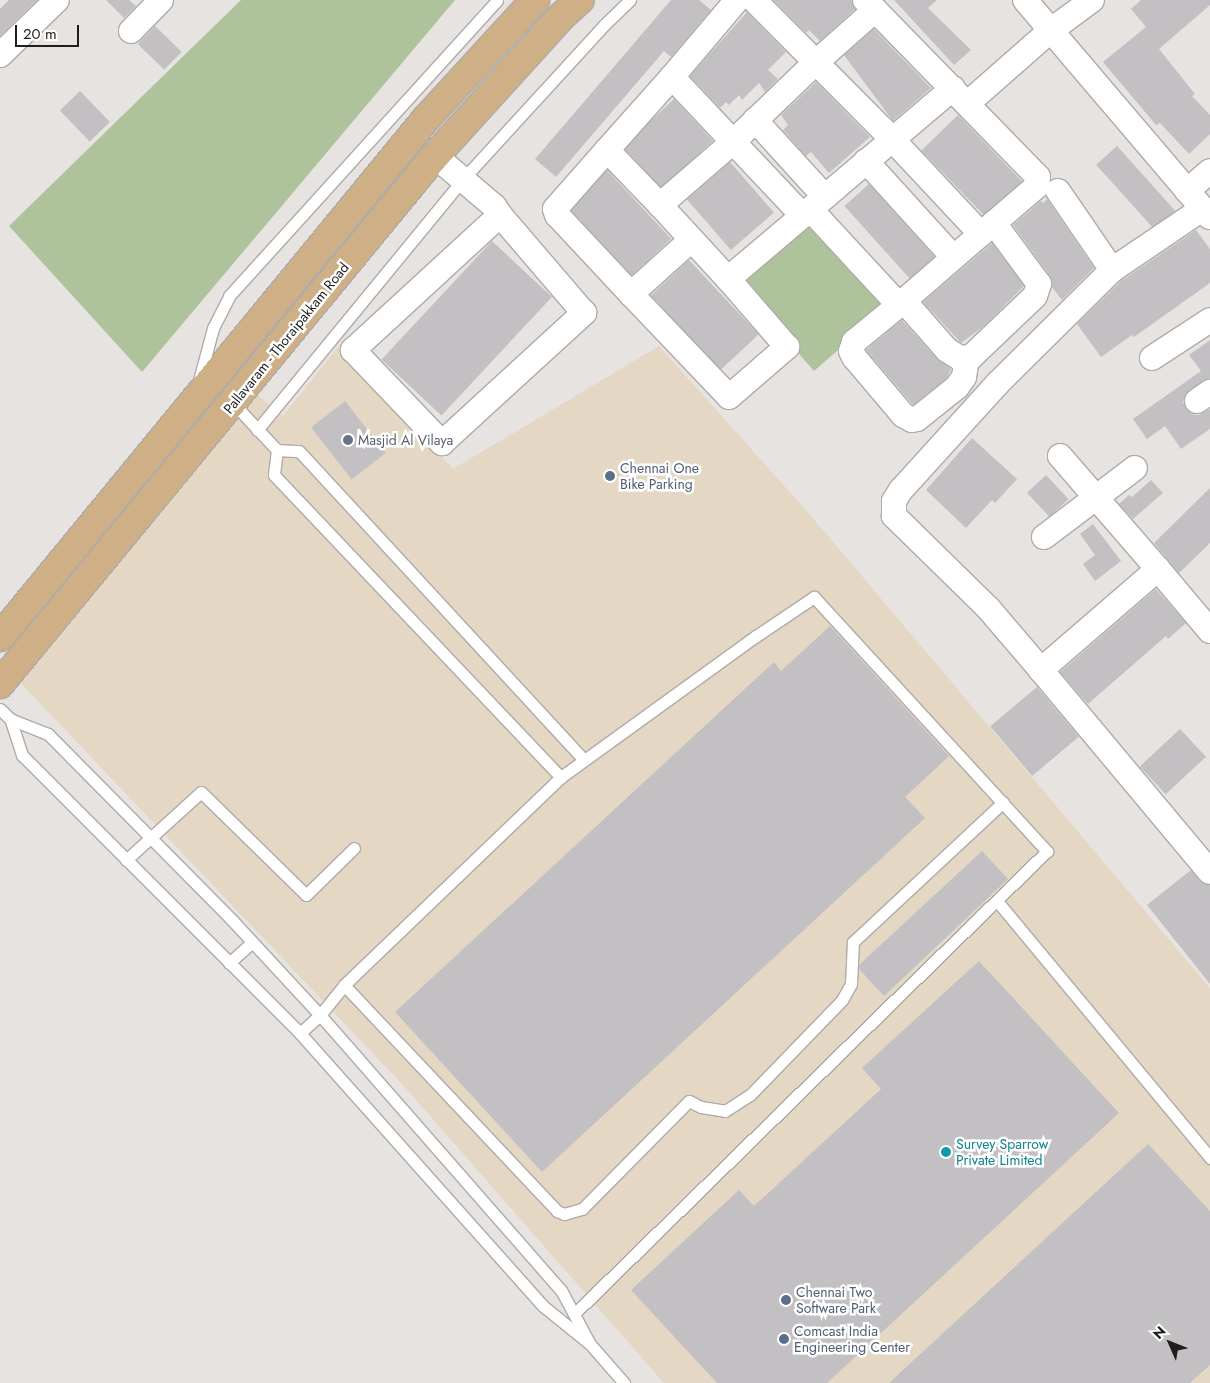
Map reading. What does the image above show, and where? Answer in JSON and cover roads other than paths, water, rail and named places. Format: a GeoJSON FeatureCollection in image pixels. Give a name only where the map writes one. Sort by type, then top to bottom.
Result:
{"type":"FeatureCollection","features":[{"type":"Feature","properties":{"kind":"main road"},"geometry":{"type":"LineString","coordinates":[[0,637],[425,120],[535,0]]}},
{"type":"Feature","properties":{"kind":"main road","name":"Pallavaram - Thoraipakkam Road"},"geometry":{"type":"LineString","coordinates":[[0,684],[436,156],[562,16],[580,0]]}},
{"type":"Feature","properties":{"kind":"street"},"geometry":{"type":"LineString","coordinates":[[0,55],[57,0]]}},
{"type":"Feature","properties":{"kind":"street"},"geometry":{"type":"LineString","coordinates":[[131,31],[161,0]]}},
{"type":"Feature","properties":{"kind":"street"},"geometry":{"type":"LineString","coordinates":[[608,150],[728,279],[787,346],[729,397],[557,215],[556,209],[737,0]]}},
{"type":"Feature","properties":{"kind":"street"},"geometry":{"type":"LineString","coordinates":[[672,77],[734,141],[812,207],[947,350],[960,358],[971,357],[1035,296],[1039,284],[1034,274],[892,139],[754,0]]}},
{"type":"Feature","properties":{"kind":"street"},"geometry":{"type":"LineString","coordinates":[[1025,0],[1206,213],[1112,270],[998,383],[902,490],[894,501],[894,516],[988,608],[1210,872]]}},
{"type":"Feature","properties":{"kind":"street"},"geometry":{"type":"LineString","coordinates":[[728,279],[892,139],[965,96],[1092,0]]}},
{"type":"Feature","properties":{"kind":"street"},"geometry":{"type":"LineString","coordinates":[[660,205],[734,141],[815,63],[870,5],[965,96],[1038,177],[1037,186],[854,342],[852,351],[854,357],[903,415],[912,420],[957,387],[964,377],[966,358]]}},
{"type":"Feature","properties":{"kind":"street"},"geometry":{"type":"LineString","coordinates":[[755,120],[812,207]]}},
{"type":"Feature","properties":{"kind":"street"},"geometry":{"type":"LineString","coordinates":[[436,156],[494,206],[584,313],[442,443],[353,350],[500,214]]}},
{"type":"Feature","properties":{"kind":"street"},"geometry":{"type":"LineString","coordinates":[[866,161],[953,257]]}},
{"type":"Feature","properties":{"kind":"street"},"geometry":{"type":"LineString","coordinates":[[1187,191],[1210,172]]}},
{"type":"Feature","properties":{"kind":"street"},"geometry":{"type":"LineString","coordinates":[[1058,191],[1112,270]]}},
{"type":"Feature","properties":{"kind":"street"},"geometry":{"type":"LineString","coordinates":[[631,294],[691,240]]}},
{"type":"Feature","properties":{"kind":"street"},"geometry":{"type":"LineString","coordinates":[[1152,358],[1210,320]]}},
{"type":"Feature","properties":{"kind":"street"},"geometry":{"type":"LineString","coordinates":[[1060,456],[1210,631]]}},
{"type":"Feature","properties":{"kind":"street"},"geometry":{"type":"LineString","coordinates":[[1044,537],[1135,468]]}},
{"type":"Feature","properties":{"kind":"street"},"geometry":{"type":"LineString","coordinates":[[1041,670],[1158,569]]}},
{"type":"Feature","properties":{"kind":"lane"},"geometry":{"type":"LineString","coordinates":[[194,400],[213,328],[228,296],[497,0]]}},
{"type":"Feature","properties":{"kind":"lane"},"geometry":{"type":"LineString","coordinates":[[256,430],[463,179],[604,25],[630,0]]}},
{"type":"Feature","properties":{"kind":"lane"},"geometry":{"type":"LineString","coordinates":[[233,403],[256,430],[277,450],[299,451],[584,760]]}},
{"type":"Feature","properties":{"kind":"lane"},"geometry":{"type":"LineString","coordinates":[[277,450],[274,475],[560,777]]}},
{"type":"Feature","properties":{"kind":"lane"},"geometry":{"type":"LineString","coordinates":[[300,1033],[320,1015],[344,985],[560,777],[756,636],[814,597],[1047,851],[574,1314]]}},
{"type":"Feature","properties":{"kind":"lane"},"geometry":{"type":"LineString","coordinates":[[0,709],[10,719],[48,734],[152,837],[320,1015],[561,1290],[590,1344]]}},
{"type":"Feature","properties":{"kind":"lane"},"geometry":{"type":"LineString","coordinates":[[10,719],[22,755],[300,1033],[543,1306],[590,1344],[624,1383]]}},
{"type":"Feature","properties":{"kind":"lane"},"geometry":{"type":"LineString","coordinates":[[126,860],[201,792],[306,895],[354,848]]}},
{"type":"Feature","properties":{"kind":"lane"},"geometry":{"type":"LineString","coordinates":[[344,985],[557,1211],[564,1214],[573,1212],[582,1209],[689,1101],[701,1107],[725,1111],[750,1095],[842,1000],[851,984],[854,942],[1003,802]]}},
{"type":"Feature","properties":{"kind":"lane"},"geometry":{"type":"LineString","coordinates":[[997,901],[1210,1158]]}},
{"type":"Feature","properties":{"kind":"lane"},"geometry":{"type":"LineString","coordinates":[[229,963],[252,942]]}},
{"type":"Feature","properties":{"kind":"place","name":"Masjid Al Vilaya"},"geometry":{"type":"Point","coordinates":[348,440]}},
{"type":"Feature","properties":{"kind":"place","name":"Chennai One Bike Parking"},"geometry":{"type":"Point","coordinates":[610,476]}},
{"type":"Feature","properties":{"kind":"place","name":"Survey Sparrow Private Limited"},"geometry":{"type":"Point","coordinates":[946,1152]}},
{"type":"Feature","properties":{"kind":"place","name":"Chennai Two Software Park"},"geometry":{"type":"Point","coordinates":[786,1300]}},
{"type":"Feature","properties":{"kind":"place","name":"Comcast India Engineering Center"},"geometry":{"type":"Point","coordinates":[784,1339]}}]}
